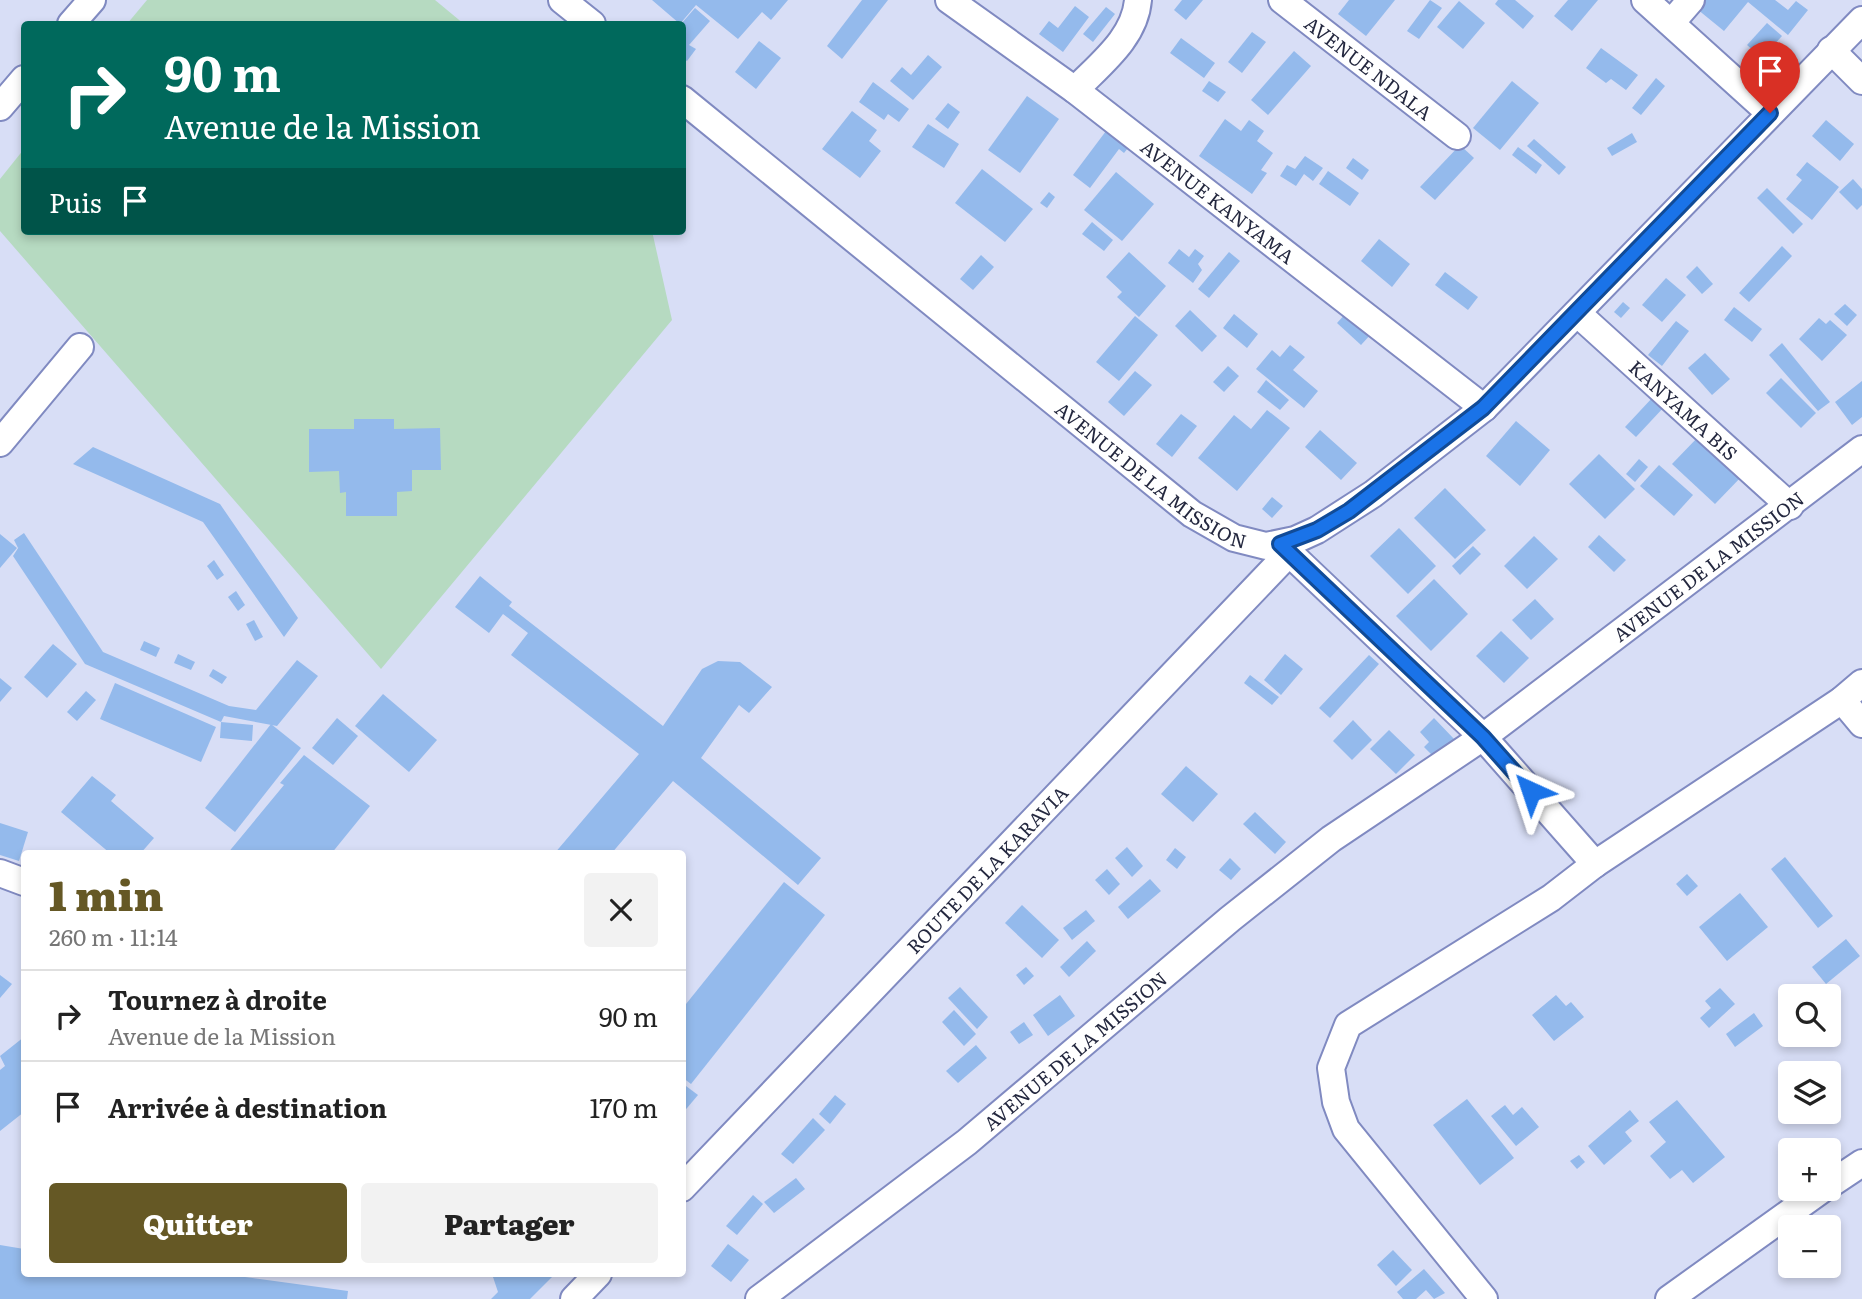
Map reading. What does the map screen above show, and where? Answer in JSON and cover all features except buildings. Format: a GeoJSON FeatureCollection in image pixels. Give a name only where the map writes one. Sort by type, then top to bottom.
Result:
{"type":"FeatureCollection","features":[{"type":"Feature","properties":{"kind":"street"},"geometry":{"type":"LineString","coordinates":[[74,21],[92,0]]}},
{"type":"Feature","properties":{"kind":"street"},"geometry":{"type":"LineString","coordinates":[[562,0],[588,21]]}},
{"type":"Feature","properties":{"kind":"street","name":"AVENUE KANYAMA"},"geometry":{"type":"LineString","coordinates":[[949,0],[1075,90],[1483,408]]}},
{"type":"Feature","properties":{"kind":"street"},"geometry":{"type":"LineString","coordinates":[[1075,90],[1120,44],[1136,18],[1138,0]]}},
{"type":"Feature","properties":{"kind":"street","name":"AVENUE NDALA"},"geometry":{"type":"LineString","coordinates":[[1282,0],[1457,136]]}},
{"type":"Feature","properties":{"kind":"street"},"geometry":{"type":"LineString","coordinates":[[1645,0],[1770,113]]}},
{"type":"Feature","properties":{"kind":"street"},"geometry":{"type":"LineString","coordinates":[[1671,23],[1691,0]]}},
{"type":"Feature","properties":{"kind":"street","name":"AVENUE DE LA MISSION"},"geometry":{"type":"LineString","coordinates":[[686,102],[1192,514],[1234,538],[1285,548],[1349,511],[1483,408],[1862,20]]}},
{"type":"Feature","properties":{"kind":"street"},"geometry":{"type":"LineString","coordinates":[[1830,50],[1862,81]]}},
{"type":"Feature","properties":{"kind":"street"},"geometry":{"type":"LineString","coordinates":[[0,107],[21,82]]}},
{"type":"Feature","properties":{"kind":"street","name":"KANYAMA BIS"},"geometry":{"type":"LineString","coordinates":[[1577,313],[1790,506]]}},
{"type":"Feature","properties":{"kind":"street"},"geometry":{"type":"LineString","coordinates":[[0,443],[80,347]]}},
{"type":"Feature","properties":{"kind":"street","name":"AVENUE DE LA MISSION"},"geometry":{"type":"LineString","coordinates":[[759,1299],[967,1142],[1210,936],[1331,839],[1483,737],[1862,449]]}},
{"type":"Feature","properties":{"kind":"street"},"geometry":{"type":"LineString","coordinates":[[1285,548],[1483,737],[1595,864]]}},
{"type":"Feature","properties":{"kind":"street","name":"ROUTE DE LA KARAVIA"},"geometry":{"type":"LineString","coordinates":[[686,1184],[1285,548]]}},
{"type":"Feature","properties":{"kind":"street"},"geometry":{"type":"LineString","coordinates":[[1483,1299],[1346,1129],[1336,1102],[1331,1068],[1348,1025],[1362,1013],[1551,898],[1595,864],[1852,691],[1862,724]]}},
{"type":"Feature","properties":{"kind":"street"},"geometry":{"type":"LineString","coordinates":[[0,873],[21,881]]}},
{"type":"Feature","properties":{"kind":"street"},"geometry":{"type":"LineString","coordinates":[[1841,1177],[1862,1163]]}},
{"type":"Feature","properties":{"kind":"street"},"geometry":{"type":"LineString","coordinates":[[1669,1299],[1806,1201]]}},
{"type":"Feature","properties":{"kind":"street"},"geometry":{"type":"LineString","coordinates":[[574,1299],[595,1277]]}},
{"type":"Feature","properties":{"kind":"green space"},"geometry":{"type":"Polygon","coordinates":[[[147,0],[435,0],[460,21],[130,21],[147,0]]]}},
{"type":"Feature","properties":{"kind":"green space"},"geometry":{"type":"Polygon","coordinates":[[[21,153],[21,235],[653,235],[672,320],[381,669],[0,231],[0,179],[21,153]]]}},
{"type":"Feature","properties":{"kind":"route"},"geometry":{"type":"LineString","coordinates":[[1531,791],[1483,737],[1280,544],[1317,530],[1349,511],[1483,408],[1770,113]]}}]}
